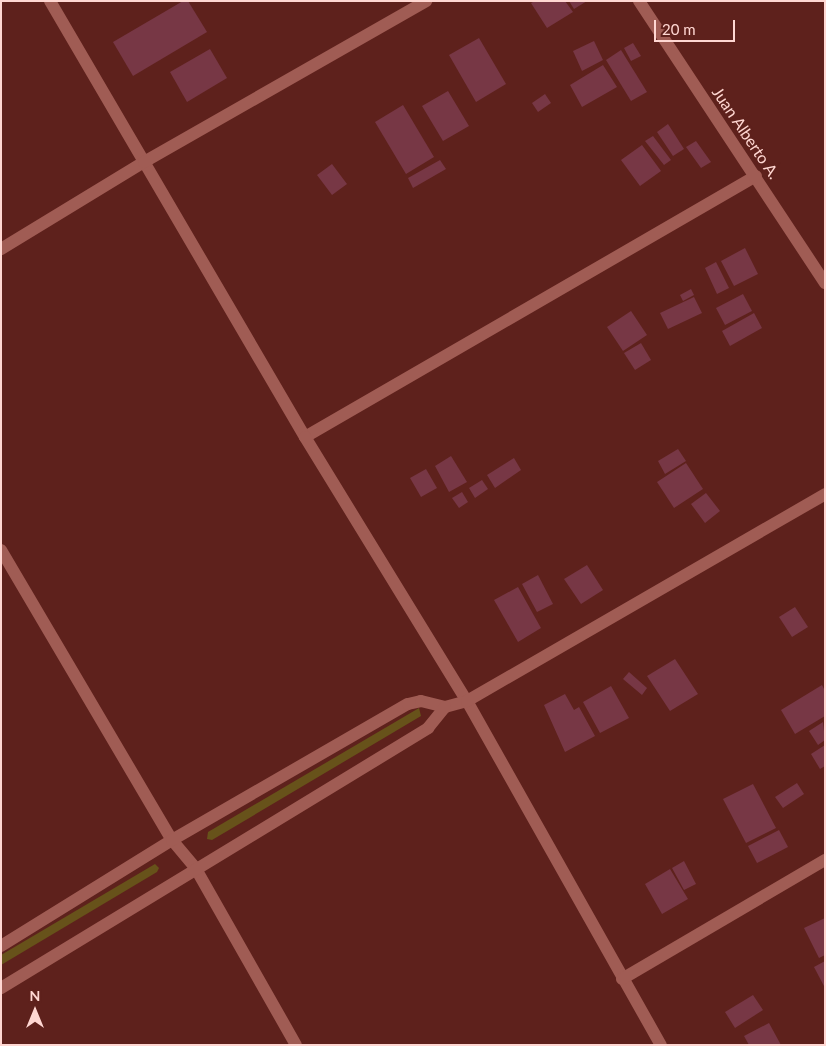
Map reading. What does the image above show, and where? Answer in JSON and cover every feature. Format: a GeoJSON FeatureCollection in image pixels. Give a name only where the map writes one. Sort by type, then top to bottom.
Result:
{"type":"FeatureCollection","features":[{"type":"Feature","properties":{"kind":"street"},"geometry":{"type":"LineString","coordinates":[[50,1],[305,437],[467,701],[622,979],[661,1045]]}},
{"type":"Feature","properties":{"kind":"street"},"geometry":{"type":"LineString","coordinates":[[1,249],[144,162],[426,1]]}},
{"type":"Feature","properties":{"kind":"street","name":"Juan Alberto A."},"geometry":{"type":"LineString","coordinates":[[639,1],[825,283]]}},
{"type":"Feature","properties":{"kind":"street"},"geometry":{"type":"LineString","coordinates":[[305,437],[756,176]]}},
{"type":"Feature","properties":{"kind":"street"},"geometry":{"type":"LineString","coordinates":[[1,946],[172,840],[408,704],[421,701],[445,707],[467,701],[825,494]]}},
{"type":"Feature","properties":{"kind":"street"},"geometry":{"type":"LineString","coordinates":[[1,550],[172,840],[196,869],[296,1045]]}},
{"type":"Feature","properties":{"kind":"street"},"geometry":{"type":"LineString","coordinates":[[1,988],[428,728],[445,707]]}},
{"type":"Feature","properties":{"kind":"street"},"geometry":{"type":"LineString","coordinates":[[622,979],[825,860]]}},
{"type":"Feature","properties":{"kind":"shaded area"},"geometry":{"type":"Polygon","coordinates":[[[419,708],[421,716],[212,840],[207,839],[208,832],[419,708]]]}},
{"type":"Feature","properties":{"kind":"shaded area"},"geometry":{"type":"Polygon","coordinates":[[[155,864],[159,868],[157,872],[1,965],[1,955],[155,864]]]}},
{"type":"Feature","properties":{"kind":"building"},"geometry":{"type":"Polygon","coordinates":[[[183,1],[188,1],[207,32],[133,76],[113,42],[183,1]]]}},
{"type":"Feature","properties":{"kind":"building"},"geometry":{"type":"Polygon","coordinates":[[[535,1],[565,1],[573,12],[547,28],[531,3],[535,1]]]}},
{"type":"Feature","properties":{"kind":"building"},"geometry":{"type":"Polygon","coordinates":[[[569,1],[587,1],[574,9],[569,1]]]}},
{"type":"Feature","properties":{"kind":"building"},"geometry":{"type":"Polygon","coordinates":[[[479,38],[506,84],[476,102],[449,55],[479,38]]]}},
{"type":"Feature","properties":{"kind":"building"},"geometry":{"type":"Polygon","coordinates":[[[594,41],[603,60],[582,71],[573,51],[594,41]]]}},
{"type":"Feature","properties":{"kind":"building"},"geometry":{"type":"Polygon","coordinates":[[[633,43],[641,56],[631,61],[624,48],[633,43]]]}},
{"type":"Feature","properties":{"kind":"building"},"geometry":{"type":"Polygon","coordinates":[[[210,49],[227,78],[187,102],[170,72],[210,49]]]}},
{"type":"Feature","properties":{"kind":"building"},"geometry":{"type":"Polygon","coordinates":[[[621,50],[647,92],[631,101],[606,60],[621,50]]]}},
{"type":"Feature","properties":{"kind":"building"},"geometry":{"type":"Polygon","coordinates":[[[603,65],[617,87],[582,107],[570,85],[603,65]]]}},
{"type":"Feature","properties":{"kind":"building"},"geometry":{"type":"Polygon","coordinates":[[[448,91],[469,126],[443,141],[422,106],[448,91]]]}},
{"type":"Feature","properties":{"kind":"building"},"geometry":{"type":"Polygon","coordinates":[[[545,94],[551,103],[538,112],[532,103],[545,94]]]}},
{"type":"Feature","properties":{"kind":"building"},"geometry":{"type":"Polygon","coordinates":[[[403,105],[434,157],[406,174],[375,122],[403,105]]]}},
{"type":"Feature","properties":{"kind":"building"},"geometry":{"type":"Polygon","coordinates":[[[668,124],[684,149],[673,156],[657,132],[668,124]]]}},
{"type":"Feature","properties":{"kind":"building"},"geometry":{"type":"Polygon","coordinates":[[[653,136],[671,160],[664,165],[645,141],[653,136]]]}},
{"type":"Feature","properties":{"kind":"building"},"geometry":{"type":"Polygon","coordinates":[[[696,141],[711,162],[701,168],[686,147],[696,141]]]}},
{"type":"Feature","properties":{"kind":"building"},"geometry":{"type":"Polygon","coordinates":[[[642,145],[661,171],[640,186],[621,160],[642,145]]]}},
{"type":"Feature","properties":{"kind":"building"},"geometry":{"type":"Polygon","coordinates":[[[440,160],[446,169],[413,188],[408,178],[440,160]]]}},
{"type":"Feature","properties":{"kind":"building"},"geometry":{"type":"Polygon","coordinates":[[[332,164],[347,184],[332,195],[317,175],[332,164]]]}},
{"type":"Feature","properties":{"kind":"building"},"geometry":{"type":"Polygon","coordinates":[[[745,248],[758,274],[734,286],[721,261],[745,248]]]}},
{"type":"Feature","properties":{"kind":"building"},"geometry":{"type":"Polygon","coordinates":[[[716,262],[729,288],[717,294],[705,268],[716,262]]]}},
{"type":"Feature","properties":{"kind":"building"},"geometry":{"type":"Polygon","coordinates":[[[691,289],[694,295],[683,301],[680,295],[691,289]]]}},
{"type":"Feature","properties":{"kind":"building"},"geometry":{"type":"Polygon","coordinates":[[[743,294],[752,311],[725,325],[716,308],[743,294]]]}},
{"type":"Feature","properties":{"kind":"building"},"geometry":{"type":"Polygon","coordinates":[[[694,297],[702,313],[668,329],[660,313],[694,297]]]}},
{"type":"Feature","properties":{"kind":"building"},"geometry":{"type":"Polygon","coordinates":[[[631,311],[647,335],[623,351],[607,327],[631,311]]]}},
{"type":"Feature","properties":{"kind":"building"},"geometry":{"type":"Polygon","coordinates":[[[754,313],[762,328],[730,346],[722,331],[754,313]]]}},
{"type":"Feature","properties":{"kind":"building"},"geometry":{"type":"Polygon","coordinates":[[[641,343],[651,360],[635,370],[624,353],[641,343]]]}},
{"type":"Feature","properties":{"kind":"building"},"geometry":{"type":"Polygon","coordinates":[[[678,449],[686,461],[665,474],[658,461],[678,449]]]}},
{"type":"Feature","properties":{"kind":"building"},"geometry":{"type":"Polygon","coordinates":[[[451,456],[467,482],[449,492],[435,466],[451,456]]]}},
{"type":"Feature","properties":{"kind":"building"},"geometry":{"type":"Polygon","coordinates":[[[514,458],[521,470],[495,488],[487,475],[514,458]]]}},
{"type":"Feature","properties":{"kind":"building"},"geometry":{"type":"Polygon","coordinates":[[[686,463],[703,489],[674,508],[657,482],[686,463]]]}},
{"type":"Feature","properties":{"kind":"building"},"geometry":{"type":"Polygon","coordinates":[[[426,469],[437,488],[421,497],[410,478],[426,469]]]}},
{"type":"Feature","properties":{"kind":"building"},"geometry":{"type":"Polygon","coordinates":[[[482,480],[488,489],[475,498],[469,488],[482,480]]]}},
{"type":"Feature","properties":{"kind":"building"},"geometry":{"type":"Polygon","coordinates":[[[462,492],[468,502],[459,508],[452,498],[462,492]]]}},
{"type":"Feature","properties":{"kind":"building"},"geometry":{"type":"Polygon","coordinates":[[[706,493],[720,511],[705,523],[691,504],[706,493]]]}},
{"type":"Feature","properties":{"kind":"building"},"geometry":{"type":"Polygon","coordinates":[[[587,565],[603,590],[581,604],[564,579],[587,565]]]}},
{"type":"Feature","properties":{"kind":"building"},"geometry":{"type":"Polygon","coordinates":[[[538,575],[553,604],[537,612],[522,584],[538,575]]]}},
{"type":"Feature","properties":{"kind":"building"},"geometry":{"type":"Polygon","coordinates":[[[518,587],[541,628],[518,642],[494,600],[518,587]]]}},
{"type":"Feature","properties":{"kind":"building"},"geometry":{"type":"Polygon","coordinates":[[[795,607],[808,627],[792,637],[779,617],[795,607]]]}},
{"type":"Feature","properties":{"kind":"building"},"geometry":{"type":"Polygon","coordinates":[[[675,659],[698,694],[670,711],[647,676],[675,659]]]}},
{"type":"Feature","properties":{"kind":"building"},"geometry":{"type":"Polygon","coordinates":[[[629,672],[647,688],[642,695],[623,679],[629,672]]]}},
{"type":"Feature","properties":{"kind":"building"},"geometry":{"type":"Polygon","coordinates":[[[822,685],[825,691],[825,716],[795,734],[781,710],[822,685]]]}},
{"type":"Feature","properties":{"kind":"building"},"geometry":{"type":"Polygon","coordinates":[[[611,686],[629,718],[600,733],[583,702],[611,686]]]}},
{"type":"Feature","properties":{"kind":"building"},"geometry":{"type":"Polygon","coordinates":[[[565,694],[574,710],[579,707],[595,736],[565,752],[544,705],[565,694]]]}},
{"type":"Feature","properties":{"kind":"building"},"geometry":{"type":"Polygon","coordinates":[[[823,722],[825,740],[818,745],[809,731],[823,722]]]}},
{"type":"Feature","properties":{"kind":"building"},"geometry":{"type":"Polygon","coordinates":[[[825,745],[825,766],[820,769],[811,754],[825,745]]]}},
{"type":"Feature","properties":{"kind":"building"},"geometry":{"type":"Polygon","coordinates":[[[797,783],[804,794],[783,808],[775,797],[797,783]]]}},
{"type":"Feature","properties":{"kind":"building"},"geometry":{"type":"Polygon","coordinates":[[[753,784],[776,828],[746,843],[723,799],[753,784]]]}},
{"type":"Feature","properties":{"kind":"building"},"geometry":{"type":"Polygon","coordinates":[[[779,830],[788,847],[757,863],[748,846],[779,830]]]}},
{"type":"Feature","properties":{"kind":"building"},"geometry":{"type":"Polygon","coordinates":[[[684,861],[696,884],[684,890],[672,868],[684,861]]]}},
{"type":"Feature","properties":{"kind":"building"},"geometry":{"type":"Polygon","coordinates":[[[670,869],[688,899],[662,914],[645,884],[670,869]]]}},
{"type":"Feature","properties":{"kind":"building"},"geometry":{"type":"Polygon","coordinates":[[[825,918],[825,955],[819,958],[804,928],[825,918]]]}},
{"type":"Feature","properties":{"kind":"building"},"geometry":{"type":"Polygon","coordinates":[[[825,961],[825,988],[814,967],[825,961]]]}},
{"type":"Feature","properties":{"kind":"building"},"geometry":{"type":"Polygon","coordinates":[[[753,995],[763,1010],[735,1028],[725,1012],[753,995]]]}},
{"type":"Feature","properties":{"kind":"building"},"geometry":{"type":"Polygon","coordinates":[[[769,1023],[781,1045],[749,1045],[744,1036],[769,1023]]]}}]}
